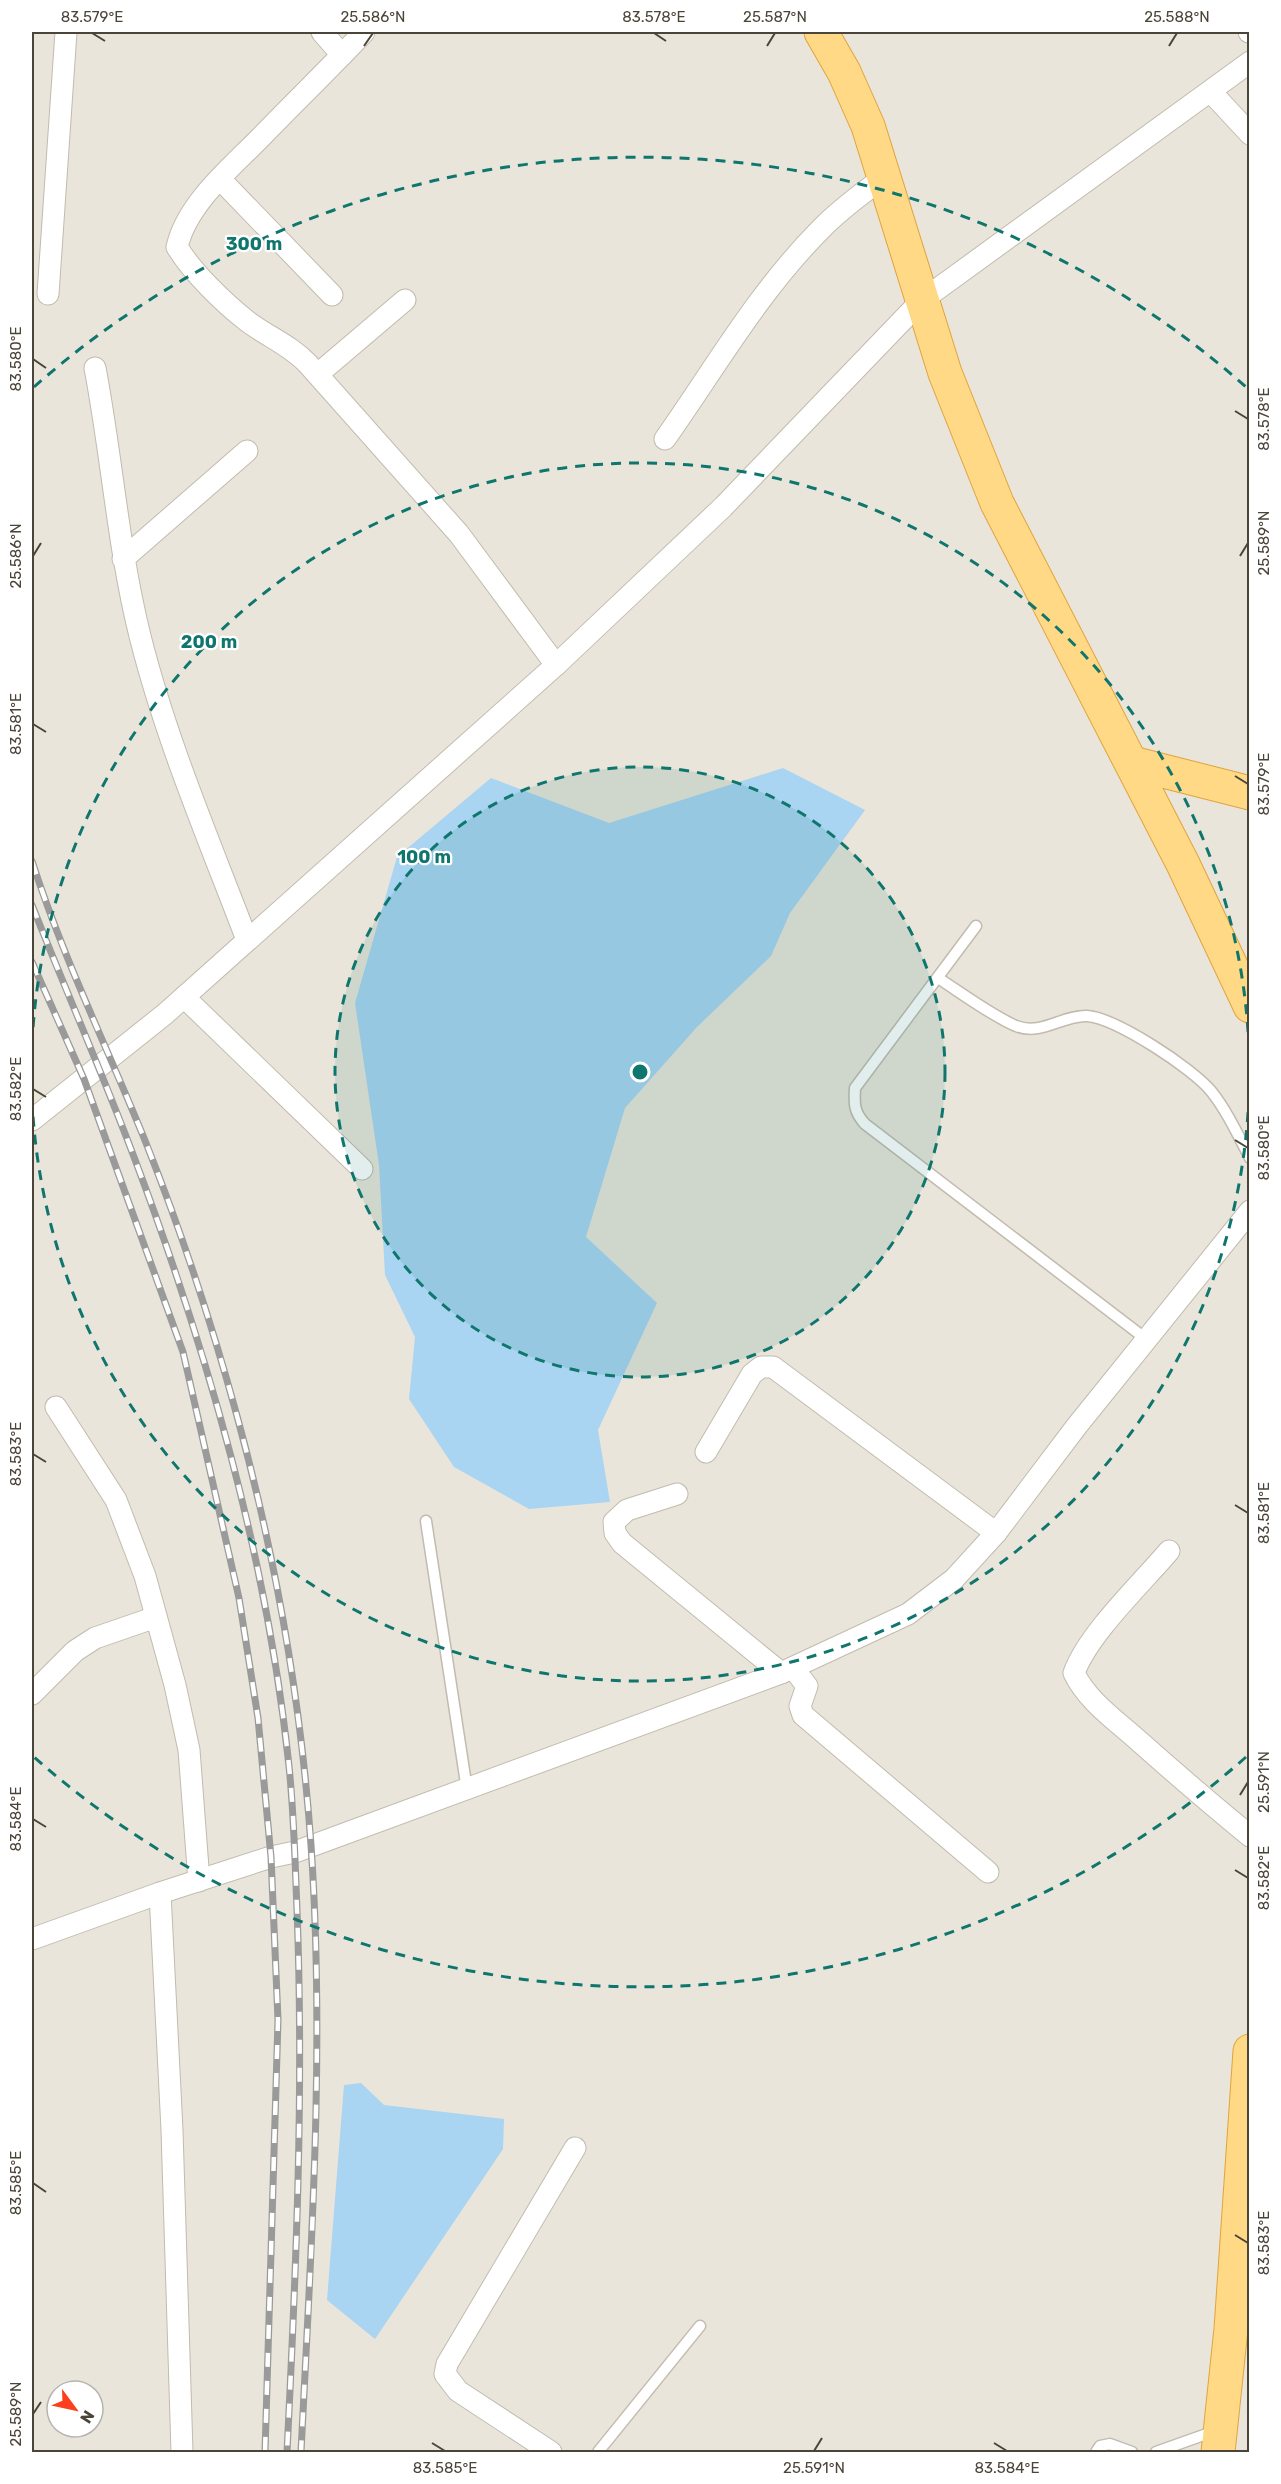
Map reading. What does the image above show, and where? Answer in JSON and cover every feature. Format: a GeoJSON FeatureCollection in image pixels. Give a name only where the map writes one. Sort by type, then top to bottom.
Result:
{"type":"FeatureCollection","features":[{"type":"Feature","properties":{"kind":"highway"},"geometry":{"type":"LineString","coordinates":[[821,32],[844,72],[868,126],[945,373],[997,503],[1224,945],[1250,1006]]}},
{"type":"Feature","properties":{"kind":"highway"},"geometry":{"type":"LineString","coordinates":[[1132,763],[1250,793]]}},
{"type":"Feature","properties":{"kind":"highway"},"geometry":{"type":"LineString","coordinates":[[1219,2441],[1231,2330],[1250,2051]]}},
{"type":"Feature","properties":{"kind":"street"},"geometry":{"type":"LineString","coordinates":[[48,294],[66,32]]}},
{"type":"Feature","properties":{"kind":"street"},"geometry":{"type":"LineString","coordinates":[[322,32],[342,55]]}},
{"type":"Feature","properties":{"kind":"street"},"geometry":{"type":"LineString","coordinates":[[364,32],[220,179],[194,211],[180,233],[177,247],[186,262],[246,321],[285,343],[318,374],[459,534],[556,665]]}},
{"type":"Feature","properties":{"kind":"street"},"geometry":{"type":"LineString","coordinates":[[32,1120],[184,997],[556,665],[723,507],[921,301],[1250,62]]}},
{"type":"Feature","properties":{"kind":"street"},"geometry":{"type":"LineString","coordinates":[[1211,92],[1250,135]]}},
{"type":"Feature","properties":{"kind":"street"},"geometry":{"type":"LineString","coordinates":[[665,439],[759,300],[784,270],[843,208],[884,177]]}},
{"type":"Feature","properties":{"kind":"street"},"geometry":{"type":"LineString","coordinates":[[220,179],[332,295]]}},
{"type":"Feature","properties":{"kind":"street"},"geometry":{"type":"LineString","coordinates":[[318,374],[405,300]]}},
{"type":"Feature","properties":{"kind":"street"},"geometry":{"type":"LineString","coordinates":[[95,368],[123,559],[140,637],[161,708],[247,940]]}},
{"type":"Feature","properties":{"kind":"street"},"geometry":{"type":"LineString","coordinates":[[123,559],[247,452]]}},
{"type":"Feature","properties":{"kind":"street"},"geometry":{"type":"LineString","coordinates":[[184,997],[362,1169]]}},
{"type":"Feature","properties":{"kind":"street"},"geometry":{"type":"LineString","coordinates":[[32,1939],[160,1893],[271,1857],[295,1852],[467,1791],[787,1671],[908,1614],[954,1579],[996,1533],[1146,1339],[1250,1210]]}},
{"type":"Feature","properties":{"kind":"street"},"geometry":{"type":"LineString","coordinates":[[705,1452],[752,1374],[761,1366],[773,1367],[996,1533]]}},
{"type":"Feature","properties":{"kind":"street"},"geometry":{"type":"LineString","coordinates":[[56,1407],[116,1500],[145,1576],[189,1750],[199,1881]]}},
{"type":"Feature","properties":{"kind":"street"},"geometry":{"type":"LineString","coordinates":[[677,1494],[627,1510],[614,1522],[615,1533],[622,1543],[807,1686],[800,1706],[803,1715],[988,1872]]}},
{"type":"Feature","properties":{"kind":"street"},"geometry":{"type":"LineString","coordinates":[[1169,1551],[1078,1661],[1074,1673],[1081,1686],[1094,1701],[1182,1781],[1250,1836]]}},
{"type":"Feature","properties":{"kind":"street"},"geometry":{"type":"LineString","coordinates":[[32,1694],[75,1651],[95,1638],[156,1617]]}},
{"type":"Feature","properties":{"kind":"street"},"geometry":{"type":"LineString","coordinates":[[160,1893],[172,2130],[182,2452]]}},
{"type":"Feature","properties":{"kind":"street"},"geometry":{"type":"LineString","coordinates":[[551,2452],[458,2391],[445,2374],[447,2364],[575,2148]]}},
{"type":"Feature","properties":{"kind":"lane"},"geometry":{"type":"LineString","coordinates":[[976,926],[855,1088],[854,1106],[865,1124],[1146,1339]]}},
{"type":"Feature","properties":{"kind":"lane"},"geometry":{"type":"LineString","coordinates":[[938,978],[1015,1026],[1033,1030],[1083,1016],[1100,1017],[1123,1029],[1195,1074],[1220,1103],[1250,1158]]}},
{"type":"Feature","properties":{"kind":"lane"},"geometry":{"type":"LineString","coordinates":[[426,1521],[467,1791]]}},
{"type":"Feature","properties":{"kind":"lane"},"geometry":{"type":"LineString","coordinates":[[598,2452],[700,2326]]}},
{"type":"Feature","properties":{"kind":"lane"},"geometry":{"type":"LineString","coordinates":[[1156,2452],[1219,2441]]}},
{"type":"Feature","properties":{"kind":"lane"},"geometry":{"type":"LineString","coordinates":[[1096,2452],[1100,2446],[1110,2444],[1132,2452]]}},
{"type":"Feature","properties":{"kind":"shaded area"},"geometry":{"type":"Polygon","coordinates":[[[32,32],[1249,32],[1249,2452],[32,2452],[32,32]]]}},
{"type":"Feature","properties":{"kind":"water"},"geometry":{"type":"Polygon","coordinates":[[[783,768],[865,810],[790,913],[771,956],[697,1027],[625,1108],[586,1237],[657,1303],[598,1430],[610,1502],[529,1509],[454,1467],[409,1399],[415,1337],[385,1275],[379,1165],[355,1003],[397,857],[491,778],[609,823],[783,768]]]}},
{"type":"Feature","properties":{"kind":"water"},"geometry":{"type":"Polygon","coordinates":[[[361,2083],[384,2105],[504,2119],[503,2149],[375,2339],[327,2300],[344,2085],[361,2083]]]}},
{"type":"Feature","properties":{"kind":"railway"},"geometry":{"type":"LineString","coordinates":[[32,861],[72,968],[146,1143],[195,1278],[251,1468],[284,1629],[307,1791],[317,1997],[315,2149],[301,2452]]}},
{"type":"Feature","properties":{"kind":"railway"},"geometry":{"type":"LineString","coordinates":[[32,905],[122,1125],[161,1231],[210,1381],[250,1533],[279,1688],[293,1820],[300,2046],[296,2249],[287,2452]]}},
{"type":"Feature","properties":{"kind":"railway"},"geometry":{"type":"LineString","coordinates":[[32,962],[84,1079],[183,1352],[239,1598],[258,1718],[271,1857],[278,2020],[265,2452]]}}]}
